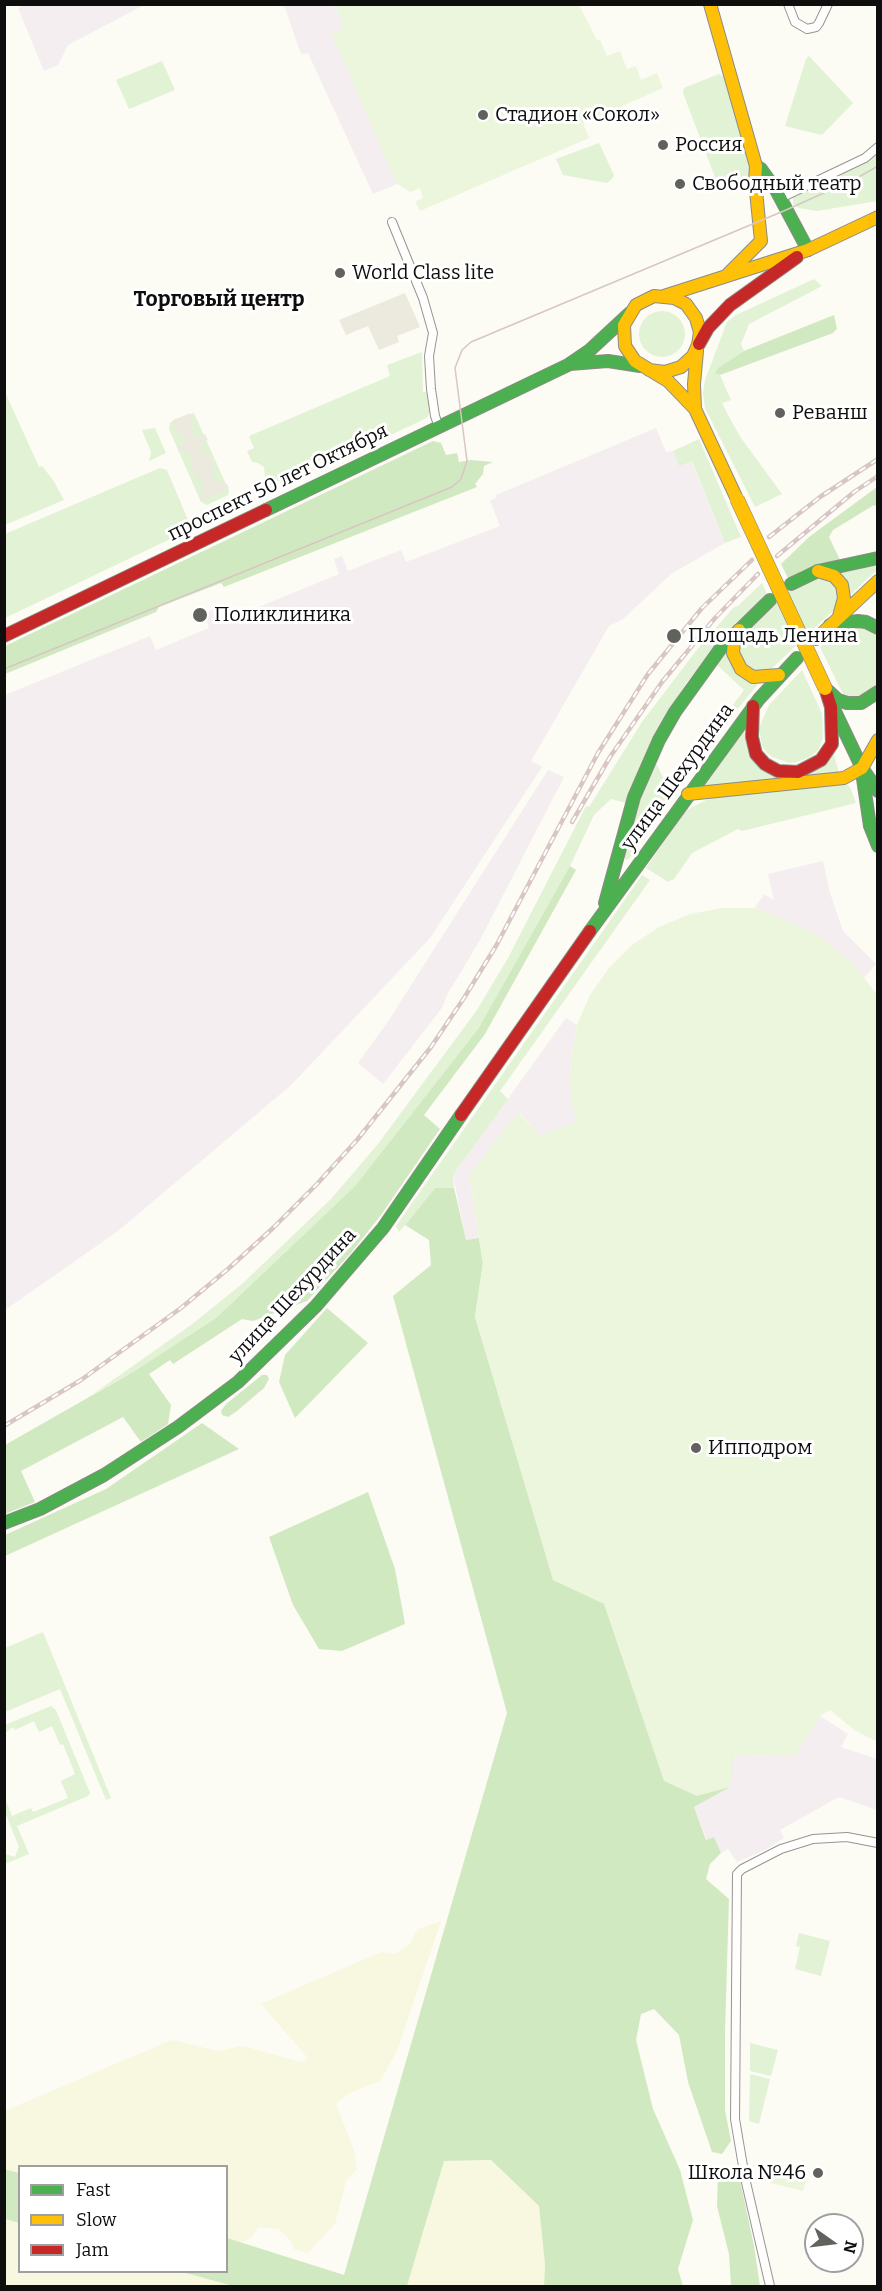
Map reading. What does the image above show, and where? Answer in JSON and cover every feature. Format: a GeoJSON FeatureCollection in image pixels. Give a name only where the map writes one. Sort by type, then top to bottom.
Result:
{"type":"FeatureCollection","features":[{"type":"Feature","properties":{"kind":"main road"},"geometry":{"type":"LineString","coordinates":[[710,4],[756,166],[754,181],[761,241],[725,276]]}},
{"type":"Feature","properties":{"kind":"main road"},"geometry":{"type":"LineString","coordinates":[[756,166],[770,180],[808,250]]}},
{"type":"Feature","properties":{"kind":"main road"},"geometry":{"type":"LineString","coordinates":[[878,216],[808,250],[664,296],[645,299],[630,313],[624,325],[624,342],[632,358],[668,381],[695,409],[862,768],[878,791]]}},
{"type":"Feature","properties":{"kind":"main road"},"geometry":{"type":"LineString","coordinates":[[647,369],[665,372],[681,367],[690,359],[708,328],[730,305],[808,250]]}},
{"type":"Feature","properties":{"kind":"main road"},"geometry":{"type":"LineString","coordinates":[[664,296],[680,300],[693,312],[699,328],[694,384],[695,409]]}},
{"type":"Feature","properties":{"kind":"main road","name":"проспект 50 лет Октября"},"geometry":{"type":"LineString","coordinates":[[4,636],[568,365],[590,350],[630,313]]}},
{"type":"Feature","properties":{"kind":"main road","name":"проспект 50 лет Октября"},"geometry":{"type":"LineString","coordinates":[[568,365],[612,361],[647,369]]}},
{"type":"Feature","properties":{"kind":"main road"},"geometry":{"type":"LineString","coordinates":[[791,584],[818,571],[878,558]]}},
{"type":"Feature","properties":{"kind":"main road"},"geometry":{"type":"LineString","coordinates":[[818,571],[834,576],[842,585],[844,598],[835,620]]}},
{"type":"Feature","properties":{"kind":"main road"},"geometry":{"type":"LineString","coordinates":[[816,639],[878,581]]}},
{"type":"Feature","properties":{"kind":"main road","name":"улица Шехурдина"},"geometry":{"type":"LineString","coordinates":[[595,924],[610,890],[634,797],[659,740],[675,712],[709,664],[739,628],[771,600]]}},
{"type":"Feature","properties":{"kind":"main road"},"geometry":{"type":"LineString","coordinates":[[835,620],[866,622],[878,628]]}},
{"type":"Feature","properties":{"kind":"main road"},"geometry":{"type":"LineString","coordinates":[[739,628],[734,641],[733,653],[741,669],[747,675],[759,678],[779,675]]}},
{"type":"Feature","properties":{"kind":"main road","name":"улица Шехурдина"},"geometry":{"type":"LineString","coordinates":[[4,1523],[40,1509],[104,1475],[178,1427],[238,1382],[316,1306],[390,1218],[688,794],[753,706],[797,658]]}},
{"type":"Feature","properties":{"kind":"main road"},"geometry":{"type":"LineString","coordinates":[[825,688],[838,700],[847,703],[861,704],[878,692]]}},
{"type":"Feature","properties":{"kind":"main road"},"geometry":{"type":"LineString","coordinates":[[753,706],[752,736],[756,754],[765,764],[778,771],[798,772],[821,760],[832,744],[831,707],[825,688]]}},
{"type":"Feature","properties":{"kind":"main road"},"geometry":{"type":"LineString","coordinates":[[688,794],[844,778],[862,768],[878,740]]}},
{"type":"Feature","properties":{"kind":"main road"},"geometry":{"type":"LineString","coordinates":[[862,768],[870,826],[878,846]]}},
{"type":"Feature","properties":{"kind":"main road"},"geometry":{"type":"LineString","coordinates":[[618,856],[622,866],[627,868],[640,863]]}},
{"type":"Feature","properties":{"kind":"street"},"geometry":{"type":"LineString","coordinates":[[788,4],[795,22],[807,29],[816,27],[828,4]]}},
{"type":"Feature","properties":{"kind":"street"},"geometry":{"type":"LineString","coordinates":[[781,198],[866,158],[878,147]]}},
{"type":"Feature","properties":{"kind":"street"},"geometry":{"type":"LineString","coordinates":[[392,222],[423,298],[433,333],[429,356],[431,389],[439,427]]}},
{"type":"Feature","properties":{"kind":"street"},"geometry":{"type":"LineString","coordinates":[[770,2286],[745,2178],[735,2119],[737,1874],[742,1869],[781,1849],[813,1839],[847,1837],[878,1843]]}},
{"type":"Feature","properties":{"kind":"shaded area"},"geometry":{"type":"Polygon","coordinates":[[[25,4],[144,5],[68,45],[58,65],[44,71],[18,8],[25,4]]]}},
{"type":"Feature","properties":{"kind":"shaded area"},"geometry":{"type":"Polygon","coordinates":[[[284,5],[335,5],[344,28],[332,34],[397,184],[373,194],[308,53],[301,54],[284,5]]]}},
{"type":"Feature","properties":{"kind":"shaded area"},"geometry":{"type":"Polygon","coordinates":[[[405,293],[420,327],[397,336],[399,342],[379,350],[368,326],[346,335],[339,320],[405,293]]]}},
{"type":"Feature","properties":{"kind":"shaded area"},"geometry":{"type":"Polygon","coordinates":[[[190,413],[194,437],[196,439],[205,434],[208,440],[200,444],[213,462],[214,478],[220,484],[227,484],[229,489],[201,501],[199,497],[203,484],[191,470],[191,457],[187,450],[179,453],[177,447],[186,441],[173,421],[190,413]]]}},
{"type":"Feature","properties":{"kind":"shaded area"},"geometry":{"type":"Polygon","coordinates":[[[656,428],[666,452],[673,451],[679,465],[691,460],[725,543],[671,574],[623,619],[609,626],[531,761],[542,767],[430,938],[290,1086],[118,1231],[5,1310],[5,695],[150,636],[156,650],[209,628],[204,614],[213,609],[220,623],[339,574],[334,559],[342,556],[348,571],[401,550],[406,562],[500,526],[490,501],[497,497],[496,495],[656,428]]]}},
{"type":"Feature","properties":{"kind":"shaded area"},"geometry":{"type":"Polygon","coordinates":[[[548,770],[564,777],[480,940],[447,995],[442,1008],[383,1084],[358,1063],[387,1023],[548,770]]]}},
{"type":"Feature","properties":{"kind":"shaded area"},"geometry":{"type":"Polygon","coordinates":[[[823,861],[830,893],[843,931],[876,964],[864,978],[855,966],[823,939],[799,926],[755,908],[764,894],[774,900],[768,874],[823,861]]]}},
{"type":"Feature","properties":{"kind":"shaded area"},"geometry":{"type":"Polygon","coordinates":[[[566,1018],[577,1025],[571,1057],[570,1090],[576,1122],[540,1136],[519,1112],[469,1175],[479,1238],[466,1240],[453,1175],[566,1018]]]}},
{"type":"Feature","properties":{"kind":"shaded area"},"geometry":{"type":"Polygon","coordinates":[[[820,1716],[848,1734],[841,1747],[877,1759],[877,1810],[839,1797],[780,1830],[784,1838],[767,1849],[737,1862],[728,1849],[721,1853],[714,1837],[707,1840],[694,1807],[730,1787],[733,1755],[795,1756],[820,1716]]]}},
{"type":"Feature","properties":{"kind":"green space","name":"Стадион «Сокол»"},"geometry":{"type":"Polygon","coordinates":[[[335,5],[579,5],[607,56],[620,51],[627,69],[636,66],[641,80],[657,73],[663,88],[583,123],[589,138],[420,211],[415,202],[423,198],[420,188],[410,192],[397,184],[332,34],[344,28],[335,5]]]}},
{"type":"Feature","properties":{"kind":"green space"},"geometry":{"type":"Polygon","coordinates":[[[809,56],[853,103],[822,135],[785,126],[806,59],[809,56]]]}},
{"type":"Feature","properties":{"kind":"green space"},"geometry":{"type":"Polygon","coordinates":[[[162,61],[175,90],[129,109],[116,80],[162,61]]]}},
{"type":"Feature","properties":{"kind":"green space"},"geometry":{"type":"Polygon","coordinates":[[[719,74],[725,77],[752,172],[751,178],[726,188],[718,185],[683,93],[684,88],[719,74]]]}},
{"type":"Feature","properties":{"kind":"green space"},"geometry":{"type":"Polygon","coordinates":[[[599,143],[614,175],[612,179],[607,183],[563,175],[556,159],[599,143]]]}},
{"type":"Feature","properties":{"kind":"green space"},"geometry":{"type":"Polygon","coordinates":[[[877,152],[877,201],[817,211],[799,208],[793,204],[793,198],[838,177],[877,152]]]}},
{"type":"Feature","properties":{"kind":"green space"},"geometry":{"type":"Polygon","coordinates":[[[814,279],[822,286],[749,324],[741,344],[744,351],[718,368],[716,373],[720,375],[731,400],[722,403],[728,415],[741,438],[782,494],[755,507],[705,408],[703,393],[705,380],[727,322],[736,315],[814,279]]]}},
{"type":"Feature","properties":{"kind":"green space"},"geometry":{"type":"Polygon","coordinates":[[[662,311],[678,318],[685,334],[678,350],[662,357],[646,350],[639,334],[646,318],[662,311]]]}},
{"type":"Feature","properties":{"kind":"green space"},"geometry":{"type":"Polygon","coordinates":[[[834,315],[837,329],[833,333],[720,375],[715,373],[718,368],[744,351],[834,315]]]}},
{"type":"Feature","properties":{"kind":"green space"},"geometry":{"type":"Polygon","coordinates":[[[422,352],[423,392],[426,392],[430,411],[427,418],[332,462],[328,456],[265,488],[262,481],[265,476],[264,467],[252,462],[247,451],[254,448],[249,436],[390,376],[387,365],[422,352]]]}},
{"type":"Feature","properties":{"kind":"green space"},"geometry":{"type":"Polygon","coordinates":[[[5,392],[39,467],[42,466],[53,480],[64,500],[5,525],[5,392]]]}},
{"type":"Feature","properties":{"kind":"green space"},"geometry":{"type":"Polygon","coordinates":[[[194,413],[229,491],[228,495],[207,505],[201,502],[169,429],[170,423],[175,419],[194,413]]]}},
{"type":"Feature","properties":{"kind":"green space"},"geometry":{"type":"Polygon","coordinates":[[[155,428],[166,453],[149,461],[151,452],[142,430],[155,428]]]}},
{"type":"Feature","properties":{"kind":"green space"},"geometry":{"type":"Polygon","coordinates":[[[699,439],[741,537],[725,543],[692,461],[679,466],[673,451],[699,439]]]}},
{"type":"Feature","properties":{"kind":"green space"},"geometry":{"type":"Polygon","coordinates":[[[433,441],[441,443],[446,455],[457,453],[459,462],[471,460],[493,462],[484,466],[483,474],[475,484],[477,487],[224,587],[221,583],[159,607],[156,612],[5,674],[5,646],[433,441]]]}},
{"type":"Feature","properties":{"kind":"green space"},"geometry":{"type":"Polygon","coordinates":[[[160,468],[167,470],[190,525],[189,530],[5,618],[5,534],[160,468]]]}},
{"type":"Feature","properties":{"kind":"green space"},"geometry":{"type":"Polygon","coordinates":[[[877,487],[877,507],[874,505],[833,530],[829,537],[840,560],[801,571],[789,580],[781,564],[809,537],[877,487]]]}},
{"type":"Feature","properties":{"kind":"green space"},"geometry":{"type":"Polygon","coordinates":[[[877,564],[877,570],[850,593],[841,572],[877,564]]]}},
{"type":"Feature","properties":{"kind":"green space"},"geometry":{"type":"Polygon","coordinates":[[[825,577],[839,589],[836,608],[769,671],[758,674],[741,662],[738,652],[741,637],[765,612],[796,586],[808,580],[825,577]]]}},
{"type":"Feature","properties":{"kind":"green space"},"geometry":{"type":"Polygon","coordinates":[[[762,583],[768,596],[725,635],[686,683],[670,710],[626,803],[611,799],[594,815],[570,866],[478,1029],[355,1186],[216,1318],[133,1372],[93,1394],[191,1325],[242,1284],[331,1199],[378,1144],[477,1010],[508,958],[586,806],[589,807],[642,722],[696,651],[734,607],[738,606],[762,583]]]}},
{"type":"Feature","properties":{"kind":"green space"},"geometry":{"type":"Polygon","coordinates":[[[858,626],[878,634],[877,685],[860,698],[843,694],[820,647],[837,633],[858,626]]]}},
{"type":"Feature","properties":{"kind":"green space"},"geometry":{"type":"Polygon","coordinates":[[[725,650],[751,681],[758,684],[712,740],[629,859],[626,860],[624,857],[636,810],[655,765],[672,787],[744,690],[715,663],[725,650]]]}},
{"type":"Feature","properties":{"kind":"green space"},"geometry":{"type":"Polygon","coordinates":[[[802,670],[822,714],[823,737],[819,749],[810,757],[789,763],[772,757],[766,752],[762,746],[759,728],[769,705],[802,670]]]}},
{"type":"Feature","properties":{"kind":"green space"},"geometry":{"type":"Polygon","coordinates":[[[744,728],[748,750],[799,777],[807,775],[824,764],[833,752],[840,776],[701,787],[710,778],[744,728]]]}},
{"type":"Feature","properties":{"kind":"green space"},"geometry":{"type":"Polygon","coordinates":[[[843,781],[850,787],[856,803],[742,831],[738,829],[692,853],[674,879],[668,882],[646,868],[685,811],[710,798],[843,781]]]}},
{"type":"Feature","properties":{"kind":"green space"},"geometry":{"type":"Polygon","coordinates":[[[570,866],[576,870],[485,1034],[424,1115],[440,1129],[381,1215],[351,1253],[307,1301],[253,1321],[242,1319],[173,1364],[170,1360],[149,1374],[171,1405],[168,1424],[141,1442],[123,1417],[21,1471],[35,1502],[5,1514],[5,1445],[133,1372],[216,1318],[355,1186],[478,1029],[570,866]]]}},
{"type":"Feature","properties":{"kind":"green space"},"geometry":{"type":"Polygon","coordinates":[[[642,875],[650,880],[500,1091],[508,1099],[453,1175],[454,1188],[435,1188],[399,1232],[396,1226],[642,875]]]}},
{"type":"Feature","properties":{"kind":"green space","name":"Ипподром"},"geometry":{"type":"Polygon","coordinates":[[[722,908],[755,908],[799,926],[823,939],[855,966],[877,995],[878,1742],[854,1730],[830,1710],[820,1716],[795,1756],[733,1755],[730,1787],[697,1796],[664,1781],[604,1604],[553,1580],[475,1317],[483,1263],[469,1175],[518,1112],[540,1136],[576,1122],[570,1090],[571,1057],[577,1025],[590,995],[609,968],[632,945],[659,927],[690,914],[722,908]]]}},
{"type":"Feature","properties":{"kind":"green space"},"geometry":{"type":"Polygon","coordinates":[[[435,1188],[454,1188],[466,1240],[479,1238],[483,1263],[475,1317],[530,1496],[733,1755],[730,1787],[694,1807],[706,1840],[714,1837],[721,1853],[710,1864],[706,1879],[729,1899],[725,2110],[731,2141],[722,2154],[712,2152],[688,2082],[679,2035],[654,2009],[641,2014],[636,2040],[653,2109],[680,2170],[693,2220],[678,2269],[683,2286],[544,2286],[545,2265],[539,2206],[491,2160],[444,2161],[407,2286],[233,2286],[186,2273],[228,2273],[228,2238],[344,2275],[507,1713],[393,1296],[431,1265],[429,1240],[405,1225],[435,1188]]]}},
{"type":"Feature","properties":{"kind":"green space"},"geometry":{"type":"Polygon","coordinates":[[[327,1308],[368,1343],[295,1418],[279,1382],[285,1355],[327,1308]]]}},
{"type":"Feature","properties":{"kind":"green space"},"geometry":{"type":"Polygon","coordinates":[[[262,1375],[267,1375],[269,1379],[264,1388],[228,1417],[222,1415],[221,1411],[226,1404],[262,1375]]]}},
{"type":"Feature","properties":{"kind":"green space"},"geometry":{"type":"Polygon","coordinates":[[[202,1423],[239,1449],[5,1556],[5,1535],[106,1489],[202,1423]]]}},
{"type":"Feature","properties":{"kind":"green space"},"geometry":{"type":"Polygon","coordinates":[[[368,1492],[395,1569],[405,1624],[342,1651],[319,1649],[293,1605],[269,1537],[368,1492]]]}},
{"type":"Feature","properties":{"kind":"green space"},"geometry":{"type":"Polygon","coordinates":[[[43,1632],[111,1798],[106,1800],[60,1689],[5,1712],[5,1648],[43,1632]]]}},
{"type":"Feature","properties":{"kind":"green space"},"geometry":{"type":"Polygon","coordinates":[[[51,1706],[56,1710],[90,1793],[88,1796],[17,1826],[29,1854],[5,1864],[5,1854],[15,1857],[19,1847],[5,1812],[5,1798],[12,1816],[31,1808],[33,1812],[68,1798],[61,1781],[75,1774],[63,1744],[60,1745],[52,1726],[39,1732],[34,1721],[15,1730],[13,1727],[5,1733],[5,1725],[51,1706]]]}},
{"type":"Feature","properties":{"kind":"green space"},"geometry":{"type":"Polygon","coordinates":[[[441,1921],[397,2051],[380,2081],[349,2093],[336,2104],[354,2150],[357,2169],[346,2181],[335,2224],[308,2253],[294,2249],[291,2241],[279,2229],[258,2227],[253,2236],[236,2247],[228,2243],[228,2165],[18,2165],[18,2177],[5,2173],[4,2111],[172,2040],[217,2051],[243,2046],[301,2062],[308,2058],[261,2004],[381,1952],[394,1954],[409,1945],[418,1929],[441,1921]]]}},
{"type":"Feature","properties":{"kind":"green space"},"geometry":{"type":"Polygon","coordinates":[[[799,1933],[830,1941],[821,1976],[795,1969],[800,1947],[796,1946],[799,1933]]]}},
{"type":"Feature","properties":{"kind":"green space"},"geometry":{"type":"Polygon","coordinates":[[[750,2043],[778,2050],[771,2076],[750,2071],[750,2043]]]}},
{"type":"Feature","properties":{"kind":"green space"},"geometry":{"type":"Polygon","coordinates":[[[750,2074],[770,2079],[759,2124],[749,2121],[750,2074]]]}},
{"type":"Feature","properties":{"kind":"green space"},"geometry":{"type":"Polygon","coordinates":[[[491,2160],[539,2206],[545,2265],[544,2286],[407,2286],[444,2161],[491,2160]]]}},
{"type":"Feature","properties":{"kind":"green space"},"geometry":{"type":"Polygon","coordinates":[[[737,2166],[760,2286],[731,2286],[729,2254],[717,2206],[718,2171],[737,2166]]]}},
{"type":"Feature","properties":{"kind":"green space"},"geometry":{"type":"Polygon","coordinates":[[[775,2166],[808,2174],[803,2191],[770,2183],[775,2166]]]}},
{"type":"Feature","properties":{"kind":"green space"},"geometry":{"type":"Polygon","coordinates":[[[4,2169],[18,2173],[18,2223],[5,2219],[4,2169]]]}},
{"type":"Feature","properties":{"kind":"green space"},"geometry":{"type":"Polygon","coordinates":[[[4,2219],[18,2223],[18,2273],[186,2273],[233,2286],[5,2286],[4,2219]]]}},
{"type":"Feature","properties":{"kind":"tram line"},"geometry":{"type":"LineString","coordinates":[[4,669],[452,487],[461,479],[467,461],[455,368],[462,350],[471,342],[786,210],[878,166]]}},
{"type":"Feature","properties":{"kind":"railway"},"geometry":{"type":"LineString","coordinates":[[769,537],[820,497],[878,459]]}},
{"type":"Feature","properties":{"kind":"railway"},"geometry":{"type":"LineString","coordinates":[[777,556],[854,492],[878,476]]}},
{"type":"Feature","properties":{"kind":"railway"},"geometry":{"type":"LineString","coordinates":[[4,1426],[81,1380],[181,1308],[273,1228],[357,1140],[431,1047],[464,998],[496,946],[598,753],[648,674],[702,608],[752,560]]}},
{"type":"Feature","properties":{"kind":"railway"},"geometry":{"type":"LineString","coordinates":[[572,822],[610,757],[662,682],[715,618],[758,574]]}},
{"type":"Feature","properties":{"kind":"traffic: fast"},"geometry":{"type":"LineString","coordinates":[[756,166],[761,169],[776,190],[808,250]]}},
{"type":"Feature","properties":{"kind":"traffic: fast"},"geometry":{"type":"LineString","coordinates":[[266,510],[568,365],[590,350],[630,313]]}},
{"type":"Feature","properties":{"kind":"traffic: fast"},"geometry":{"type":"LineString","coordinates":[[570,364],[608,361],[640,366]]}},
{"type":"Feature","properties":{"kind":"traffic: fast"},"geometry":{"type":"LineString","coordinates":[[791,584],[818,571],[878,558]]}},
{"type":"Feature","properties":{"kind":"traffic: fast"},"geometry":{"type":"LineString","coordinates":[[605,903],[634,797],[659,740],[675,712],[721,648],[770,600]]}},
{"type":"Feature","properties":{"kind":"traffic: fast"},"geometry":{"type":"LineString","coordinates":[[830,625],[858,621],[878,628]]}},
{"type":"Feature","properties":{"kind":"traffic: fast"},"geometry":{"type":"LineString","coordinates":[[590,931],[759,699],[797,658]]}},
{"type":"Feature","properties":{"kind":"traffic: fast"},"geometry":{"type":"LineString","coordinates":[[825,688],[838,700],[847,703],[861,703],[878,692]]}},
{"type":"Feature","properties":{"kind":"traffic: fast"},"geometry":{"type":"LineString","coordinates":[[831,703],[862,768],[878,791]]}},
{"type":"Feature","properties":{"kind":"traffic: fast"},"geometry":{"type":"LineString","coordinates":[[862,772],[870,826],[878,846]]}},
{"type":"Feature","properties":{"kind":"traffic: fast"},"geometry":{"type":"LineString","coordinates":[[4,1523],[40,1509],[104,1475],[178,1427],[238,1382],[316,1306],[383,1228],[461,1115]]}},
{"type":"Feature","properties":{"kind":"traffic: slow"},"geometry":{"type":"LineString","coordinates":[[710,4],[756,166]]}},
{"type":"Feature","properties":{"kind":"traffic: slow"},"geometry":{"type":"LineString","coordinates":[[728,274],[761,241],[755,181],[756,166]]}},
{"type":"Feature","properties":{"kind":"traffic: slow"},"geometry":{"type":"LineString","coordinates":[[664,296],[808,250],[878,217]]}},
{"type":"Feature","properties":{"kind":"traffic: slow"},"geometry":{"type":"LineString","coordinates":[[649,370],[665,372],[681,367],[693,356],[698,345],[700,332],[696,318],[686,304],[674,298],[654,296],[636,305],[624,325],[625,346],[635,361],[668,381],[695,409],[737,499]]}},
{"type":"Feature","properties":{"kind":"traffic: slow"},"geometry":{"type":"LineString","coordinates":[[695,409],[694,384],[697,351]]}},
{"type":"Feature","properties":{"kind":"traffic: slow"},"geometry":{"type":"LineString","coordinates":[[737,499],[825,688]]}},
{"type":"Feature","properties":{"kind":"traffic: slow"},"geometry":{"type":"LineString","coordinates":[[818,571],[834,576],[842,585],[844,598],[839,616]]}},
{"type":"Feature","properties":{"kind":"traffic: slow"},"geometry":{"type":"LineString","coordinates":[[816,639],[878,581]]}},
{"type":"Feature","properties":{"kind":"traffic: slow"},"geometry":{"type":"LineString","coordinates":[[739,630],[734,641],[733,653],[741,669],[753,677],[779,675]]}},
{"type":"Feature","properties":{"kind":"traffic: slow"},"geometry":{"type":"LineString","coordinates":[[688,794],[844,778],[862,768],[878,740]]}},
{"type":"Feature","properties":{"kind":"traffic: jam"},"geometry":{"type":"LineString","coordinates":[[699,344],[708,328],[730,305],[797,257]]}},
{"type":"Feature","properties":{"kind":"traffic: jam"},"geometry":{"type":"LineString","coordinates":[[4,636],[266,510]]}},
{"type":"Feature","properties":{"kind":"traffic: jam"},"geometry":{"type":"LineString","coordinates":[[753,706],[752,737],[756,754],[765,764],[778,771],[798,772],[821,760],[832,744],[831,707],[825,688]]}},
{"type":"Feature","properties":{"kind":"traffic: jam"},"geometry":{"type":"LineString","coordinates":[[461,1115],[590,931]]}},
{"type":"Feature","properties":{"kind":"place","name":"Стадион «Сокол»"},"geometry":{"type":"Point","coordinates":[483,115]}},
{"type":"Feature","properties":{"kind":"place","name":"Россия"},"geometry":{"type":"Point","coordinates":[663,145]}},
{"type":"Feature","properties":{"kind":"place","name":"Свободный театр"},"geometry":{"type":"Point","coordinates":[680,184]}},
{"type":"Feature","properties":{"kind":"place","name":"World Class lite"},"geometry":{"type":"Point","coordinates":[340,273]}},
{"type":"Feature","properties":{"kind":"place","name":"Реванш"},"geometry":{"type":"Point","coordinates":[780,413]}},
{"type":"Feature","properties":{"kind":"place","name":"Поликлиника"},"geometry":{"type":"Point","coordinates":[200,615]}},
{"type":"Feature","properties":{"kind":"place","name":"Площадь Ленина"},"geometry":{"type":"Point","coordinates":[674,636]}},
{"type":"Feature","properties":{"kind":"place","name":"Ипподром"},"geometry":{"type":"Point","coordinates":[696,1448]}},
{"type":"Feature","properties":{"kind":"place","name":"Школа №46"},"geometry":{"type":"Point","coordinates":[818,2173]}},
{"type":"Feature","properties":{"kind":"district","name":"Торговый центр"},"geometry":{"type":"Point","coordinates":[219,300]}}]}
